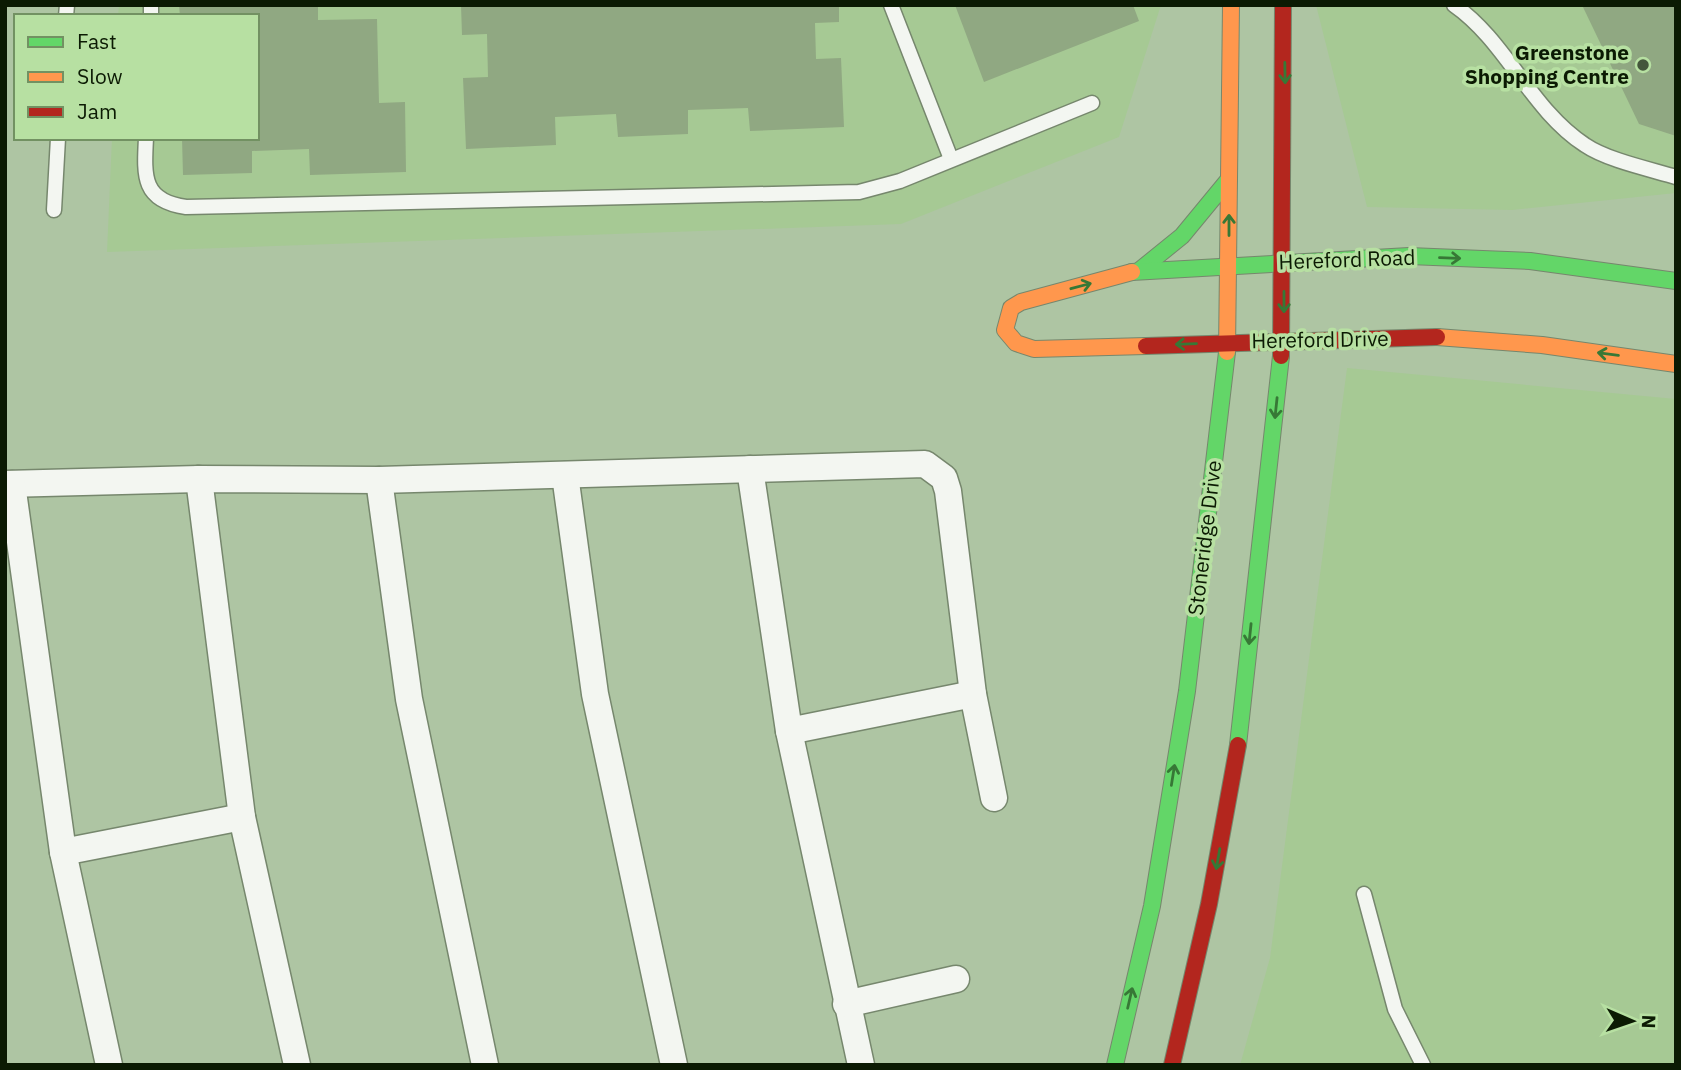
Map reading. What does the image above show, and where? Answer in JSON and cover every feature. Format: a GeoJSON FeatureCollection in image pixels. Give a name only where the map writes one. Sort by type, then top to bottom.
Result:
{"type":"FeatureCollection","features":[{"type":"Feature","properties":{"kind":"street","name":"Stoneridge Drive"},"geometry":{"type":"LineString","coordinates":[[1115,1065],[1152,906],[1185,704],[1228,342],[1231,5]]}},
{"type":"Feature","properties":{"kind":"street"},"geometry":{"type":"LineString","coordinates":[[1172,1065],[1209,904],[1237,751],[1283,340],[1283,5]]}},
{"type":"Feature","properties":{"kind":"street"},"geometry":{"type":"LineString","coordinates":[[1140,270],[1182,236],[1229,179]]}},
{"type":"Feature","properties":{"kind":"street","name":"Hereford Road"},"geometry":{"type":"LineString","coordinates":[[1021,302],[1140,270],[1409,256],[1530,261],[1606,268],[1676,281]]}},
{"type":"Feature","properties":{"kind":"street","name":"Hereford Drive"},"geometry":{"type":"LineString","coordinates":[[1021,302],[1011,308],[1005,330],[1011,342],[1023,348],[1434,337],[1542,345],[1676,364]]}},
{"type":"Feature","properties":{"kind":"street"},"geometry":{"type":"LineString","coordinates":[[109,1065],[63,852],[8,484],[198,479],[379,480],[925,464],[944,478],[948,491],[973,694],[994,798]]}},
{"type":"Feature","properties":{"kind":"street"},"geometry":{"type":"LineString","coordinates":[[750,469],[789,731],[861,1065]]}},
{"type":"Feature","properties":{"kind":"street"},"geometry":{"type":"LineString","coordinates":[[565,475],[595,694],[674,1065]]}},
{"type":"Feature","properties":{"kind":"street"},"geometry":{"type":"LineString","coordinates":[[198,479],[242,817],[297,1065]]}},
{"type":"Feature","properties":{"kind":"street"},"geometry":{"type":"LineString","coordinates":[[379,480],[409,699],[485,1065]]}},
{"type":"Feature","properties":{"kind":"street"},"geometry":{"type":"LineString","coordinates":[[789,731],[973,694]]}},
{"type":"Feature","properties":{"kind":"street"},"geometry":{"type":"LineString","coordinates":[[63,852],[242,817]]}},
{"type":"Feature","properties":{"kind":"street"},"geometry":{"type":"LineString","coordinates":[[846,1004],[956,979]]}},
{"type":"Feature","properties":{"kind":"lane"},"geometry":{"type":"LineString","coordinates":[[891,5],[951,159]]}},
{"type":"Feature","properties":{"kind":"lane"},"geometry":{"type":"LineString","coordinates":[[1454,5],[1475,20],[1556,119],[1586,146],[1676,177]]}},
{"type":"Feature","properties":{"kind":"lane"},"geometry":{"type":"LineString","coordinates":[[146,140],[147,180],[153,196],[165,204],[186,207],[859,192],[900,181],[1092,103]]}},
{"type":"Feature","properties":{"kind":"lane"},"geometry":{"type":"LineString","coordinates":[[54,209],[58,140]]}},
{"type":"Feature","properties":{"kind":"lane"},"geometry":{"type":"LineString","coordinates":[[1364,894],[1395,1009],[1423,1065]]}},
{"type":"Feature","properties":{"kind":"shaded area"},"geometry":{"type":"Polygon","coordinates":[[[119,5],[1161,5],[1119,137],[901,224],[107,252],[112,140],[259,140],[259,14],[118,14],[119,5]]]}},
{"type":"Feature","properties":{"kind":"shaded area"},"geometry":{"type":"Polygon","coordinates":[[[1316,5],[1676,5],[1676,193],[1512,210],[1367,207],[1316,5]]]}},
{"type":"Feature","properties":{"kind":"shaded area"},"geometry":{"type":"Polygon","coordinates":[[[1347,368],[1676,399],[1676,1065],[1240,1065],[1270,958],[1347,368]]]}},
{"type":"Feature","properties":{"kind":"building"},"geometry":{"type":"Polygon","coordinates":[[[179,5],[318,5],[318,20],[377,19],[379,103],[405,102],[406,172],[310,175],[309,149],[252,151],[252,173],[183,175],[182,140],[259,140],[259,14],[180,14],[179,5]]]}},
{"type":"Feature","properties":{"kind":"building"},"geometry":{"type":"Polygon","coordinates":[[[461,5],[839,5],[839,22],[815,23],[816,59],[841,58],[844,127],[750,131],[748,108],[688,110],[688,134],[618,137],[616,114],[555,117],[556,145],[466,149],[463,78],[488,77],[487,34],[462,35],[461,5]]]}},
{"type":"Feature","properties":{"kind":"building"},"geometry":{"type":"Polygon","coordinates":[[[955,5],[1133,5],[1139,21],[984,82],[955,5]]]}},
{"type":"Feature","properties":{"kind":"building","name":"Greenstone Shopping Centre"},"geometry":{"type":"Polygon","coordinates":[[[1582,5],[1676,5],[1676,136],[1639,124],[1582,5]]]}},
{"type":"Feature","properties":{"kind":"traffic: fast"},"geometry":{"type":"LineString","coordinates":[[1140,270],[1182,236],[1229,179]]}},
{"type":"Feature","properties":{"kind":"traffic: fast"},"geometry":{"type":"LineString","coordinates":[[1132,272],[1409,256],[1530,261],[1676,281]]}},
{"type":"Feature","properties":{"kind":"traffic: fast"},"geometry":{"type":"LineString","coordinates":[[1115,1065],[1152,906],[1187,691],[1227,352]]}},
{"type":"Feature","properties":{"kind":"traffic: fast"},"geometry":{"type":"LineString","coordinates":[[1238,745],[1281,356]]}},
{"type":"Feature","properties":{"kind":"traffic: slow"},"geometry":{"type":"LineString","coordinates":[[1227,352],[1231,5]]}},
{"type":"Feature","properties":{"kind":"traffic: slow"},"geometry":{"type":"LineString","coordinates":[[1132,272],[1021,302],[1011,308],[1005,330],[1016,343],[1034,349],[1146,346]]}},
{"type":"Feature","properties":{"kind":"traffic: slow"},"geometry":{"type":"LineString","coordinates":[[1437,337],[1542,345],[1676,364]]}},
{"type":"Feature","properties":{"kind":"traffic: jam"},"geometry":{"type":"LineString","coordinates":[[1281,356],[1283,5]]}},
{"type":"Feature","properties":{"kind":"traffic: jam"},"geometry":{"type":"LineString","coordinates":[[1146,346],[1437,337]]}},
{"type":"Feature","properties":{"kind":"traffic: jam"},"geometry":{"type":"LineString","coordinates":[[1172,1065],[1209,904],[1238,745]]}},
{"type":"Feature","properties":{"kind":"place","name":"Greenstone Shopping Centre"},"geometry":{"type":"Point","coordinates":[1643,65]}}]}
